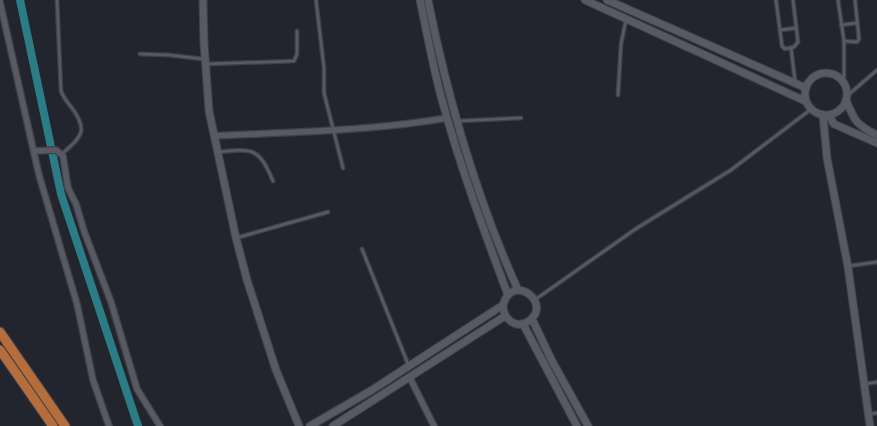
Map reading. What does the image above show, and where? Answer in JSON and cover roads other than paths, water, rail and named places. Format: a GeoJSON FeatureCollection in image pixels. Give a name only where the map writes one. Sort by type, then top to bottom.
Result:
{"type":"FeatureCollection","features":[{"type":"Feature","properties":{"kind":"main road"},"geometry":{"type":"LineString","coordinates":[[0,332],[65,426]]}},
{"type":"Feature","properties":{"kind":"main road"},"geometry":{"type":"LineString","coordinates":[[0,350],[53,426]]}},
{"type":"Feature","properties":{"kind":"street"},"geometry":{"type":"LineString","coordinates":[[203,0],[209,111],[236,238],[246,280],[299,426]]}},
{"type":"Feature","properties":{"kind":"street"},"geometry":{"type":"LineString","coordinates":[[420,0],[447,118],[477,212],[508,295]]}},
{"type":"Feature","properties":{"kind":"street"},"geometry":{"type":"LineString","coordinates":[[428,0],[436,44],[456,121],[497,244],[518,290]]}},
{"type":"Feature","properties":{"kind":"street"},"geometry":{"type":"LineString","coordinates":[[585,0],[805,100]]}},
{"type":"Feature","properties":{"kind":"street"},"geometry":{"type":"LineString","coordinates":[[607,0],[806,88]]}},
{"type":"Feature","properties":{"kind":"street"},"geometry":{"type":"LineString","coordinates":[[0,2],[46,199],[77,304],[93,380],[109,426]]}},
{"type":"Feature","properties":{"kind":"street"},"geometry":{"type":"LineString","coordinates":[[877,135],[864,129],[854,119],[846,98],[844,84],[839,77],[823,73],[808,81],[804,96],[810,110],[826,116],[834,124],[877,143]]}},
{"type":"Feature","properties":{"kind":"street"},"geometry":{"type":"LineString","coordinates":[[826,116],[840,110],[846,98]]}},
{"type":"Feature","properties":{"kind":"street"},"geometry":{"type":"LineString","coordinates":[[826,116],[827,158],[848,267],[870,426]]}},
{"type":"Feature","properties":{"kind":"street"},"geometry":{"type":"LineString","coordinates":[[214,136],[426,122],[447,118]]}},
{"type":"Feature","properties":{"kind":"street"},"geometry":{"type":"LineString","coordinates":[[34,151],[56,150],[62,154],[68,188],[77,207],[111,302],[137,389],[160,426]]}},
{"type":"Feature","properties":{"kind":"street"},"geometry":{"type":"LineString","coordinates":[[310,426],[503,305],[508,295],[518,290],[528,292],[535,300],[536,310],[532,318],[523,324],[513,323],[505,316],[503,305]]}},
{"type":"Feature","properties":{"kind":"street"},"geometry":{"type":"LineString","coordinates":[[334,426],[505,316]]}},
{"type":"Feature","properties":{"kind":"street"},"geometry":{"type":"LineString","coordinates":[[532,318],[552,361],[588,426]]}},
{"type":"Feature","properties":{"kind":"street"},"geometry":{"type":"LineString","coordinates":[[523,324],[577,426]]}},
{"type":"Feature","properties":{"kind":"street"},"geometry":{"type":"LineString","coordinates":[[410,378],[434,426]]}},
{"type":"Feature","properties":{"kind":"lane"},"geometry":{"type":"LineString","coordinates":[[57,0],[61,90],[64,98],[79,118],[82,130],[78,139],[62,154]]}},
{"type":"Feature","properties":{"kind":"lane"},"geometry":{"type":"LineString","coordinates":[[316,0],[324,68],[324,93],[343,168]]}},
{"type":"Feature","properties":{"kind":"lane"},"geometry":{"type":"LineString","coordinates":[[776,0],[782,46],[785,49],[791,48],[798,42],[793,0]]}},
{"type":"Feature","properties":{"kind":"lane"},"geometry":{"type":"LineString","coordinates":[[838,0],[844,41],[844,84]]}},
{"type":"Feature","properties":{"kind":"lane"},"geometry":{"type":"LineString","coordinates":[[844,41],[857,42],[859,39],[855,0]]}},
{"type":"Feature","properties":{"kind":"lane"},"geometry":{"type":"LineString","coordinates":[[618,94],[621,44],[626,19]]}},
{"type":"Feature","properties":{"kind":"lane"},"geometry":{"type":"LineString","coordinates":[[841,24],[858,22]]}},
{"type":"Feature","properties":{"kind":"lane"},"geometry":{"type":"LineString","coordinates":[[780,30],[796,28]]}},
{"type":"Feature","properties":{"kind":"lane"},"geometry":{"type":"LineString","coordinates":[[140,54],[169,55],[205,61],[294,61],[297,54],[297,31]]}},
{"type":"Feature","properties":{"kind":"lane"},"geometry":{"type":"LineString","coordinates":[[791,48],[796,83]]}},
{"type":"Feature","properties":{"kind":"lane"},"geometry":{"type":"LineString","coordinates":[[846,98],[877,70]]}},
{"type":"Feature","properties":{"kind":"lane"},"geometry":{"type":"LineString","coordinates":[[535,300],[637,228],[731,170],[810,110]]}},
{"type":"Feature","properties":{"kind":"lane"},"geometry":{"type":"LineString","coordinates":[[456,121],[522,118]]}},
{"type":"Feature","properties":{"kind":"lane"},"geometry":{"type":"LineString","coordinates":[[218,152],[242,150],[256,154],[266,164],[273,180]]}},
{"type":"Feature","properties":{"kind":"lane"},"geometry":{"type":"LineString","coordinates":[[236,238],[328,212]]}},
{"type":"Feature","properties":{"kind":"lane"},"geometry":{"type":"LineString","coordinates":[[362,249],[408,366]]}},
{"type":"Feature","properties":{"kind":"lane"},"geometry":{"type":"LineString","coordinates":[[848,267],[877,262]]}},
{"type":"Feature","properties":{"kind":"lane"},"geometry":{"type":"LineString","coordinates":[[864,384],[877,382]]}},
{"type":"Feature","properties":{"kind":"lane"},"geometry":{"type":"LineString","coordinates":[[868,414],[877,413]]}},
{"type":"Feature","properties":{"kind":"waterway"},"geometry":{"type":"LineString","coordinates":[[20,0],[61,194],[138,426]]}}]}
